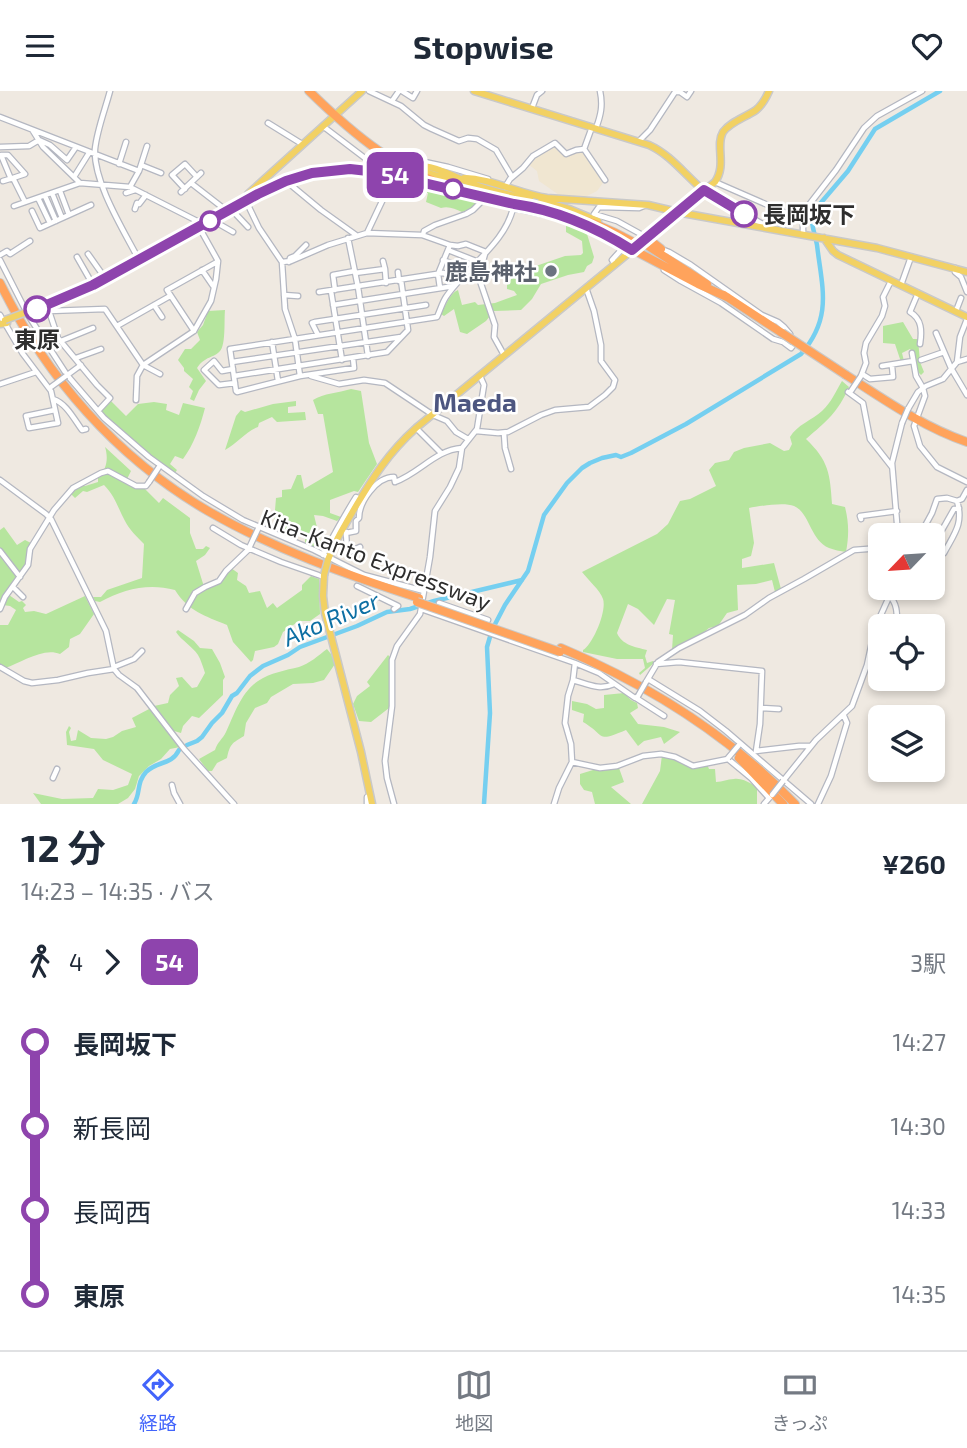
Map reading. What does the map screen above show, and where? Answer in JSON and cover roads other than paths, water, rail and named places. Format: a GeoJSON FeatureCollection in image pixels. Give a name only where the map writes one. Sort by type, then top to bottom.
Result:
{"type":"FeatureCollection","features":[{"type":"Feature","properties":{"kind":"highway"},"geometry":{"type":"LineString","coordinates":[[309,91],[367,144],[390,160],[425,178],[514,206],[564,214],[664,250],[727,297]]}},
{"type":"Feature","properties":{"kind":"highway"},"geometry":{"type":"LineString","coordinates":[[315,91],[336,115],[393,161],[414,167],[460,189],[549,206],[598,221],[680,267],[846,375],[861,378],[882,401],[947,439],[967,444]]}},
{"type":"Feature","properties":{"kind":"highway"},"geometry":{"type":"LineString","coordinates":[[640,243],[649,258],[727,297]]}},
{"type":"Feature","properties":{"kind":"highway","name":"Kita-Kanto Expressway"},"geometry":{"type":"LineString","coordinates":[[0,283],[23,327],[63,386],[102,429],[156,476],[208,511],[278,546],[421,601]]}},
{"type":"Feature","properties":{"kind":"highway","name":"Kita-Kanto Expressway"},"geometry":{"type":"LineString","coordinates":[[0,292],[34,351],[66,395],[99,432],[153,479],[206,514],[249,537],[306,562],[612,670],[654,693],[752,755],[798,804]]}},
{"type":"Feature","properties":{"kind":"highway","name":"Kita-Kanto Expressway"},"geometry":{"type":"LineString","coordinates":[[560,650],[651,696],[701,728],[731,758],[786,804]]}},
{"type":"Feature","properties":{"kind":"main road"},"geometry":{"type":"LineString","coordinates":[[257,191],[362,91]]}},
{"type":"Feature","properties":{"kind":"main road"},"geometry":{"type":"LineString","coordinates":[[474,91],[654,147],[669,157],[704,190]]}},
{"type":"Feature","properties":{"kind":"main road"},"geometry":{"type":"LineString","coordinates":[[369,804],[370,796],[361,752],[325,613],[323,596],[326,557],[388,455],[416,428],[715,182],[721,169],[722,134],[726,128],[758,108],[769,91]]}},
{"type":"Feature","properties":{"kind":"main road"},"geometry":{"type":"LineString","coordinates":[[3,321],[48,308],[93,285],[246,201],[247,196],[257,191],[312,173],[393,161]]}},
{"type":"Feature","properties":{"kind":"main road"},"geometry":{"type":"LineString","coordinates":[[414,167],[452,178]]}},
{"type":"Feature","properties":{"kind":"main road"},"geometry":{"type":"LineString","coordinates":[[414,167],[437,168],[468,182],[557,205],[598,221]]}},
{"type":"Feature","properties":{"kind":"main road"},"geometry":{"type":"LineString","coordinates":[[350,169],[460,189]]}},
{"type":"Feature","properties":{"kind":"main road"},"geometry":{"type":"LineString","coordinates":[[464,178],[475,178],[532,195]]}},
{"type":"Feature","properties":{"kind":"main road"},"geometry":{"type":"LineString","coordinates":[[494,190],[562,200],[648,205],[877,248],[967,272]]}},
{"type":"Feature","properties":{"kind":"main road"},"geometry":{"type":"LineString","coordinates":[[823,238],[836,254],[967,318]]}},
{"type":"Feature","properties":{"kind":"street"},"geometry":{"type":"LineString","coordinates":[[74,177],[92,154],[110,91]]}},
{"type":"Feature","properties":{"kind":"street"},"geometry":{"type":"LineString","coordinates":[[369,91],[404,108],[432,129],[459,141],[477,139],[496,150],[512,177]]}},
{"type":"Feature","properties":{"kind":"street"},"geometry":{"type":"LineString","coordinates":[[392,101],[401,91],[413,98]]}},
{"type":"Feature","properties":{"kind":"street"},"geometry":{"type":"LineString","coordinates":[[404,108],[417,91]]}},
{"type":"Feature","properties":{"kind":"street"},"geometry":{"type":"LineString","coordinates":[[532,108],[542,91]]}},
{"type":"Feature","properties":{"kind":"street"},"geometry":{"type":"LineString","coordinates":[[584,149],[602,111],[600,91]]}},
{"type":"Feature","properties":{"kind":"street"},"geometry":{"type":"LineString","coordinates":[[639,141],[650,130],[675,92],[687,97],[691,91]]}},
{"type":"Feature","properties":{"kind":"street"},"geometry":{"type":"LineString","coordinates":[[805,235],[802,220],[805,210],[864,128],[877,116],[922,91]]}},
{"type":"Feature","properties":{"kind":"street"},"geometry":{"type":"LineString","coordinates":[[0,117],[119,164],[161,173]]}},
{"type":"Feature","properties":{"kind":"street"},"geometry":{"type":"LineString","coordinates":[[268,123],[303,145]]}},
{"type":"Feature","properties":{"kind":"street"},"geometry":{"type":"LineString","coordinates":[[324,127],[370,162]]}},
{"type":"Feature","properties":{"kind":"street"},"geometry":{"type":"LineString","coordinates":[[33,131],[43,147],[80,183]]}},
{"type":"Feature","properties":{"kind":"street"},"geometry":{"type":"LineString","coordinates":[[0,147],[29,146],[39,141],[50,145],[67,160],[76,148]]}},
{"type":"Feature","properties":{"kind":"street"},"geometry":{"type":"LineString","coordinates":[[119,164],[126,142]]}},
{"type":"Feature","properties":{"kind":"street"},"geometry":{"type":"LineString","coordinates":[[393,161],[397,156],[448,167],[505,186],[533,156],[555,143],[566,154],[584,149]]}},
{"type":"Feature","properties":{"kind":"street"},"geometry":{"type":"LineString","coordinates":[[130,187],[147,146]]}},
{"type":"Feature","properties":{"kind":"street"},"geometry":{"type":"LineString","coordinates":[[584,149],[606,180]]}},
{"type":"Feature","properties":{"kind":"street"},"geometry":{"type":"LineString","coordinates":[[92,154],[102,185],[139,260]]}},
{"type":"Feature","properties":{"kind":"street"},"geometry":{"type":"LineString","coordinates":[[2,182],[12,178],[25,174],[8,155],[1,155],[12,178],[26,202]]}},
{"type":"Feature","properties":{"kind":"street"},"geometry":{"type":"LineString","coordinates":[[185,164],[199,175],[191,183],[183,190],[172,175],[185,164]]}},
{"type":"Feature","properties":{"kind":"street"},"geometry":{"type":"LineString","coordinates":[[367,233],[385,195],[400,177]]}},
{"type":"Feature","properties":{"kind":"street"},"geometry":{"type":"LineString","coordinates":[[286,181],[356,236]]}},
{"type":"Feature","properties":{"kind":"street"},"geometry":{"type":"LineString","coordinates":[[715,182],[802,220]]}},
{"type":"Feature","properties":{"kind":"street"},"geometry":{"type":"LineString","coordinates":[[14,206],[80,183],[130,187],[202,226],[218,261],[211,301],[194,331],[143,365],[137,376],[136,400]]}},
{"type":"Feature","properties":{"kind":"street"},"geometry":{"type":"LineString","coordinates":[[191,183],[248,227]]}},
{"type":"Feature","properties":{"kind":"street"},"geometry":{"type":"LineString","coordinates":[[126,194],[136,190]]}},
{"type":"Feature","properties":{"kind":"street"},"geometry":{"type":"LineString","coordinates":[[704,190],[757,224]]}},
{"type":"Feature","properties":{"kind":"street"},"geometry":{"type":"LineString","coordinates":[[60,191],[69,215]]}},
{"type":"Feature","properties":{"kind":"street"},"geometry":{"type":"LineString","coordinates":[[52,193],[56,221]]}},
{"type":"Feature","properties":{"kind":"street"},"geometry":{"type":"LineString","coordinates":[[135,209],[137,203],[146,195]]}},
{"type":"Feature","properties":{"kind":"street"},"geometry":{"type":"LineString","coordinates":[[45,196],[56,221]]}},
{"type":"Feature","properties":{"kind":"street"},"geometry":{"type":"LineString","coordinates":[[425,246],[424,231],[473,210],[484,197]]}},
{"type":"Feature","properties":{"kind":"street"},"geometry":{"type":"LineString","coordinates":[[38,198],[56,221]]}},
{"type":"Feature","properties":{"kind":"street"},"geometry":{"type":"LineString","coordinates":[[246,201],[259,228],[282,263],[285,309],[295,339],[300,376]]}},
{"type":"Feature","properties":{"kind":"street"},"geometry":{"type":"LineString","coordinates":[[32,211],[40,228],[91,205]]}},
{"type":"Feature","properties":{"kind":"street"},"geometry":{"type":"LineString","coordinates":[[640,243],[617,221],[594,214],[599,207],[639,208],[648,205]]}},
{"type":"Feature","properties":{"kind":"street"},"geometry":{"type":"LineString","coordinates":[[353,358],[354,368],[300,376],[237,392],[230,349],[437,317],[446,297],[486,252],[514,206],[574,223],[612,241],[622,249],[612,260],[615,264]]}},
{"type":"Feature","properties":{"kind":"street"},"geometry":{"type":"LineString","coordinates":[[212,220],[233,232]]}},
{"type":"Feature","properties":{"kind":"street"},"geometry":{"type":"LineString","coordinates":[[282,263],[367,233],[425,236],[476,261]]}},
{"type":"Feature","properties":{"kind":"street"},"geometry":{"type":"LineString","coordinates":[[348,238],[368,356]]}},
{"type":"Feature","properties":{"kind":"street"},"geometry":{"type":"LineString","coordinates":[[0,254],[7,251],[10,254],[30,241]]}},
{"type":"Feature","properties":{"kind":"street"},"geometry":{"type":"LineString","coordinates":[[449,247],[466,244],[486,252]]}},
{"type":"Feature","properties":{"kind":"street"},"geometry":{"type":"LineString","coordinates":[[289,262],[290,258],[306,245]]}},
{"type":"Feature","properties":{"kind":"street"},"geometry":{"type":"LineString","coordinates":[[440,288],[438,274],[449,247]]}},
{"type":"Feature","properties":{"kind":"street"},"geometry":{"type":"LineString","coordinates":[[649,258],[773,339],[791,348],[799,340],[784,327],[664,250]]}},
{"type":"Feature","properties":{"kind":"street"},"geometry":{"type":"LineString","coordinates":[[486,252],[480,281],[495,325],[495,337],[504,356]]}},
{"type":"Feature","properties":{"kind":"street"},"geometry":{"type":"LineString","coordinates":[[88,254],[105,278]]}},
{"type":"Feature","properties":{"kind":"street"},"geometry":{"type":"LineString","coordinates":[[77,257],[93,285]]}},
{"type":"Feature","properties":{"kind":"street"},"geometry":{"type":"LineString","coordinates":[[901,285],[911,257]]}},
{"type":"Feature","properties":{"kind":"street"},"geometry":{"type":"LineString","coordinates":[[0,260],[26,314],[66,376],[135,447],[216,505],[258,528],[364,575],[392,584],[442,617],[591,669],[664,716]]}},
{"type":"Feature","properties":{"kind":"street"},"geometry":{"type":"LineString","coordinates":[[443,260],[469,271]]}},
{"type":"Feature","properties":{"kind":"street"},"geometry":{"type":"LineString","coordinates":[[194,331],[167,290],[218,261]]}},
{"type":"Feature","properties":{"kind":"street"},"geometry":{"type":"LineString","coordinates":[[383,261],[386,283]]}},
{"type":"Feature","properties":{"kind":"street"},"geometry":{"type":"LineString","coordinates":[[955,268],[967,292]]}},
{"type":"Feature","properties":{"kind":"street"},"geometry":{"type":"LineString","coordinates":[[342,360],[333,305],[333,275],[384,269]]}},
{"type":"Feature","properties":{"kind":"street"},"geometry":{"type":"LineString","coordinates":[[202,270],[214,287]]}},
{"type":"Feature","properties":{"kind":"street"},"geometry":{"type":"LineString","coordinates":[[234,376],[387,352],[408,330],[398,272]]}},
{"type":"Feature","properties":{"kind":"street"},"geometry":{"type":"LineString","coordinates":[[319,292],[443,273],[461,279]]}},
{"type":"Feature","properties":{"kind":"street"},"geometry":{"type":"LineString","coordinates":[[891,281],[883,297],[885,308],[882,316],[866,343],[866,363],[861,378],[850,392],[863,403],[870,439],[892,468]]}},
{"type":"Feature","properties":{"kind":"street"},"geometry":{"type":"LineString","coordinates":[[333,305],[456,286]]}},
{"type":"Feature","properties":{"kind":"street"},"geometry":{"type":"LineString","coordinates":[[476,431],[504,433],[555,410],[589,407],[612,387],[615,380],[601,361],[601,345],[586,288]]}},
{"type":"Feature","properties":{"kind":"street"},"geometry":{"type":"LineString","coordinates":[[918,293],[910,312],[920,324],[920,344]]}},
{"type":"Feature","properties":{"kind":"street"},"geometry":{"type":"LineString","coordinates":[[284,295],[298,296]]}},
{"type":"Feature","properties":{"kind":"street"},"geometry":{"type":"LineString","coordinates":[[117,326],[170,296]]}},
{"type":"Feature","properties":{"kind":"street"},"geometry":{"type":"LineString","coordinates":[[956,312],[961,298]]}},
{"type":"Feature","properties":{"kind":"street"},"geometry":{"type":"LineString","coordinates":[[154,305],[162,317]]}},
{"type":"Feature","properties":{"kind":"street"},"geometry":{"type":"LineString","coordinates":[[318,335],[312,323],[426,305]]}},
{"type":"Feature","properties":{"kind":"street"},"geometry":{"type":"LineString","coordinates":[[98,411],[110,398],[61,341],[48,308],[105,309],[143,365],[160,374]]}},
{"type":"Feature","properties":{"kind":"street"},"geometry":{"type":"LineString","coordinates":[[957,362],[960,337],[967,318]]}},
{"type":"Feature","properties":{"kind":"street"},"geometry":{"type":"LineString","coordinates":[[3,321],[36,372],[50,388],[53,399],[58,423],[29,428],[26,416],[55,410]]}},
{"type":"Feature","properties":{"kind":"street"},"geometry":{"type":"LineString","coordinates":[[61,341],[93,328]]}},
{"type":"Feature","properties":{"kind":"street"},"geometry":{"type":"LineString","coordinates":[[936,333],[951,368],[967,395]]}},
{"type":"Feature","properties":{"kind":"street"},"geometry":{"type":"LineString","coordinates":[[232,362],[402,337]]}},
{"type":"Feature","properties":{"kind":"street"},"geometry":{"type":"LineString","coordinates":[[272,342],[278,381]]}},
{"type":"Feature","properties":{"kind":"street"},"geometry":{"type":"LineString","coordinates":[[76,358],[101,349]]}},
{"type":"Feature","properties":{"kind":"street"},"geometry":{"type":"LineString","coordinates":[[921,361],[944,352]]}},
{"type":"Feature","properties":{"kind":"street"},"geometry":{"type":"LineString","coordinates":[[912,353],[916,376],[923,388],[924,400],[914,430],[920,446],[937,467],[967,482]]}},
{"type":"Feature","properties":{"kind":"street"},"geometry":{"type":"LineString","coordinates":[[898,523],[892,459],[902,423],[915,395],[923,388],[943,379],[957,362],[967,359]]}},
{"type":"Feature","properties":{"kind":"street"},"geometry":{"type":"LineString","coordinates":[[233,369],[222,371],[214,361],[204,370],[219,385],[235,383]]}},
{"type":"Feature","properties":{"kind":"street"},"geometry":{"type":"LineString","coordinates":[[882,366],[913,361]]}},
{"type":"Feature","properties":{"kind":"street"},"geometry":{"type":"LineString","coordinates":[[50,388],[81,365]]}},
{"type":"Feature","properties":{"kind":"street"},"geometry":{"type":"LineString","coordinates":[[861,378],[893,377],[892,366]]}},
{"type":"Feature","properties":{"kind":"street"},"geometry":{"type":"LineString","coordinates":[[0,384],[36,372]]}},
{"type":"Feature","properties":{"kind":"street"},"geometry":{"type":"LineString","coordinates":[[309,375],[339,384],[364,380],[384,383],[447,421],[456,432],[468,439]]}},
{"type":"Feature","properties":{"kind":"street"},"geometry":{"type":"LineString","coordinates":[[394,804],[385,761],[392,706],[392,660],[397,646],[419,616],[435,511],[450,487],[458,468],[462,447],[476,431],[484,385],[480,376]]}},
{"type":"Feature","properties":{"kind":"street"},"geometry":{"type":"LineString","coordinates":[[339,384],[341,390]]}},
{"type":"Feature","properties":{"kind":"street"},"geometry":{"type":"LineString","coordinates":[[53,399],[58,400],[82,430],[86,429]]}},
{"type":"Feature","properties":{"kind":"street"},"geometry":{"type":"LineString","coordinates":[[416,428],[441,453]]}},
{"type":"Feature","properties":{"kind":"street"},"geometry":{"type":"LineString","coordinates":[[504,433],[510,469]]}},
{"type":"Feature","properties":{"kind":"street"},"geometry":{"type":"LineString","coordinates":[[342,529],[357,530],[359,510],[375,485],[388,477],[393,477],[395,482],[408,477],[441,453],[462,447]]}},
{"type":"Feature","properties":{"kind":"street"},"geometry":{"type":"LineString","coordinates":[[0,609],[29,562],[30,549],[50,516],[73,488],[104,471],[142,487],[160,466]]}},
{"type":"Feature","properties":{"kind":"street"},"geometry":{"type":"LineString","coordinates":[[0,479],[50,516],[106,631],[114,668],[137,688],[184,748],[234,804]]}},
{"type":"Feature","properties":{"kind":"street"},"geometry":{"type":"LineString","coordinates":[[927,523],[937,499],[957,501],[962,499],[967,490]]}},
{"type":"Feature","properties":{"kind":"street"},"geometry":{"type":"LineString","coordinates":[[326,557],[356,497],[360,499]]}},
{"type":"Feature","properties":{"kind":"street"},"geometry":{"type":"LineString","coordinates":[[945,551],[960,522],[957,501]]}},
{"type":"Feature","properties":{"kind":"street"},"geometry":{"type":"LineString","coordinates":[[945,525],[954,509],[959,508]]}},
{"type":"Feature","properties":{"kind":"street"},"geometry":{"type":"LineString","coordinates":[[861,519],[860,516],[897,511]]}},
{"type":"Feature","properties":{"kind":"street"},"geometry":{"type":"LineString","coordinates":[[213,528],[281,562],[324,576]]}},
{"type":"Feature","properties":{"kind":"street"},"geometry":{"type":"LineString","coordinates":[[186,609],[195,593],[219,581],[249,547],[258,528]]}},
{"type":"Feature","properties":{"kind":"street"},"geometry":{"type":"LineString","coordinates":[[342,529],[347,549],[352,551],[360,547]]}},
{"type":"Feature","properties":{"kind":"street"},"geometry":{"type":"LineString","coordinates":[[637,697],[662,658],[745,615],[854,550],[868,549]]}},
{"type":"Feature","properties":{"kind":"street"},"geometry":{"type":"LineString","coordinates":[[0,551],[20,577]]}},
{"type":"Feature","properties":{"kind":"street"},"geometry":{"type":"LineString","coordinates":[[357,586],[386,598],[398,606],[394,609]]}},
{"type":"Feature","properties":{"kind":"street"},"geometry":{"type":"LineString","coordinates":[[13,587],[23,597]]}},
{"type":"Feature","properties":{"kind":"street"},"geometry":{"type":"LineString","coordinates":[[764,804],[810,746],[850,709],[868,661],[875,628],[887,600]]}},
{"type":"Feature","properties":{"kind":"street"},"geometry":{"type":"LineString","coordinates":[[439,603],[488,620]]}},
{"type":"Feature","properties":{"kind":"street"},"geometry":{"type":"LineString","coordinates":[[442,617],[446,605]]}},
{"type":"Feature","properties":{"kind":"street"},"geometry":{"type":"LineString","coordinates":[[0,667],[32,683],[114,668],[134,659],[142,651]]}},
{"type":"Feature","properties":{"kind":"street"},"geometry":{"type":"LineString","coordinates":[[656,664],[679,662],[762,671],[761,708],[752,755]]}},
{"type":"Feature","properties":{"kind":"street"},"geometry":{"type":"LineString","coordinates":[[554,804],[572,762],[571,744],[565,723],[575,663]]}},
{"type":"Feature","properties":{"kind":"street"},"geometry":{"type":"LineString","coordinates":[[573,680],[594,687],[609,687],[615,684]]}},
{"type":"Feature","properties":{"kind":"street"},"geometry":{"type":"LineString","coordinates":[[647,680],[700,711],[811,804]]}},
{"type":"Feature","properties":{"kind":"street"},"geometry":{"type":"LineString","coordinates":[[761,708],[779,709]]}},
{"type":"Feature","properties":{"kind":"street"},"geometry":{"type":"LineString","coordinates":[[818,804],[831,776],[846,726],[844,716]]}},
{"type":"Feature","properties":{"kind":"street"},"geometry":{"type":"LineString","coordinates":[[572,762],[604,768],[643,756],[662,754],[693,766],[731,758],[740,744]]}},
{"type":"Feature","properties":{"kind":"street"},"geometry":{"type":"LineString","coordinates":[[752,755],[810,746]]}},
{"type":"Feature","properties":{"kind":"street"},"geometry":{"type":"LineString","coordinates":[[731,758],[770,797]]}},
{"type":"Feature","properties":{"kind":"street"},"geometry":{"type":"LineString","coordinates":[[53,778],[57,769]]}},
{"type":"Feature","properties":{"kind":"street"},"geometry":{"type":"LineString","coordinates":[[172,785],[180,804]]}},
{"type":"Feature","properties":{"kind":"waterway"},"geometry":{"type":"LineString","coordinates":[[484,804],[490,713],[487,647],[492,630],[505,605],[528,571],[544,515],[567,483],[582,468],[602,458],[616,455],[621,457],[631,453],[686,424],[801,354],[818,327],[823,302],[817,245],[812,225],[813,212],[848,171],[875,129],[940,91]]}},
{"type":"Feature","properties":{"kind":"waterway","name":"Ako River"},"geometry":{"type":"LineString","coordinates":[[187,745],[202,737],[250,676],[263,666],[300,647],[387,612],[410,609],[522,580]]}},
{"type":"Feature","properties":{"kind":"waterway","name":"Ako River"},"geometry":{"type":"LineString","coordinates":[[134,804],[146,772],[172,759],[179,750]]}},
{"type":"Feature","properties":{"kind":"place","name":"長岡坂下"},"geometry":{"type":"Point","coordinates":[744,214]}},
{"type":"Feature","properties":{"kind":"place","name":"鹿島神社"},"geometry":{"type":"Point","coordinates":[551,271]}},
{"type":"Feature","properties":{"kind":"place","name":"東原"},"geometry":{"type":"Point","coordinates":[37,309]}},
{"type":"Feature","properties":{"kind":"district","name":"Maeda"},"geometry":{"type":"Point","coordinates":[475,401]}}]}
